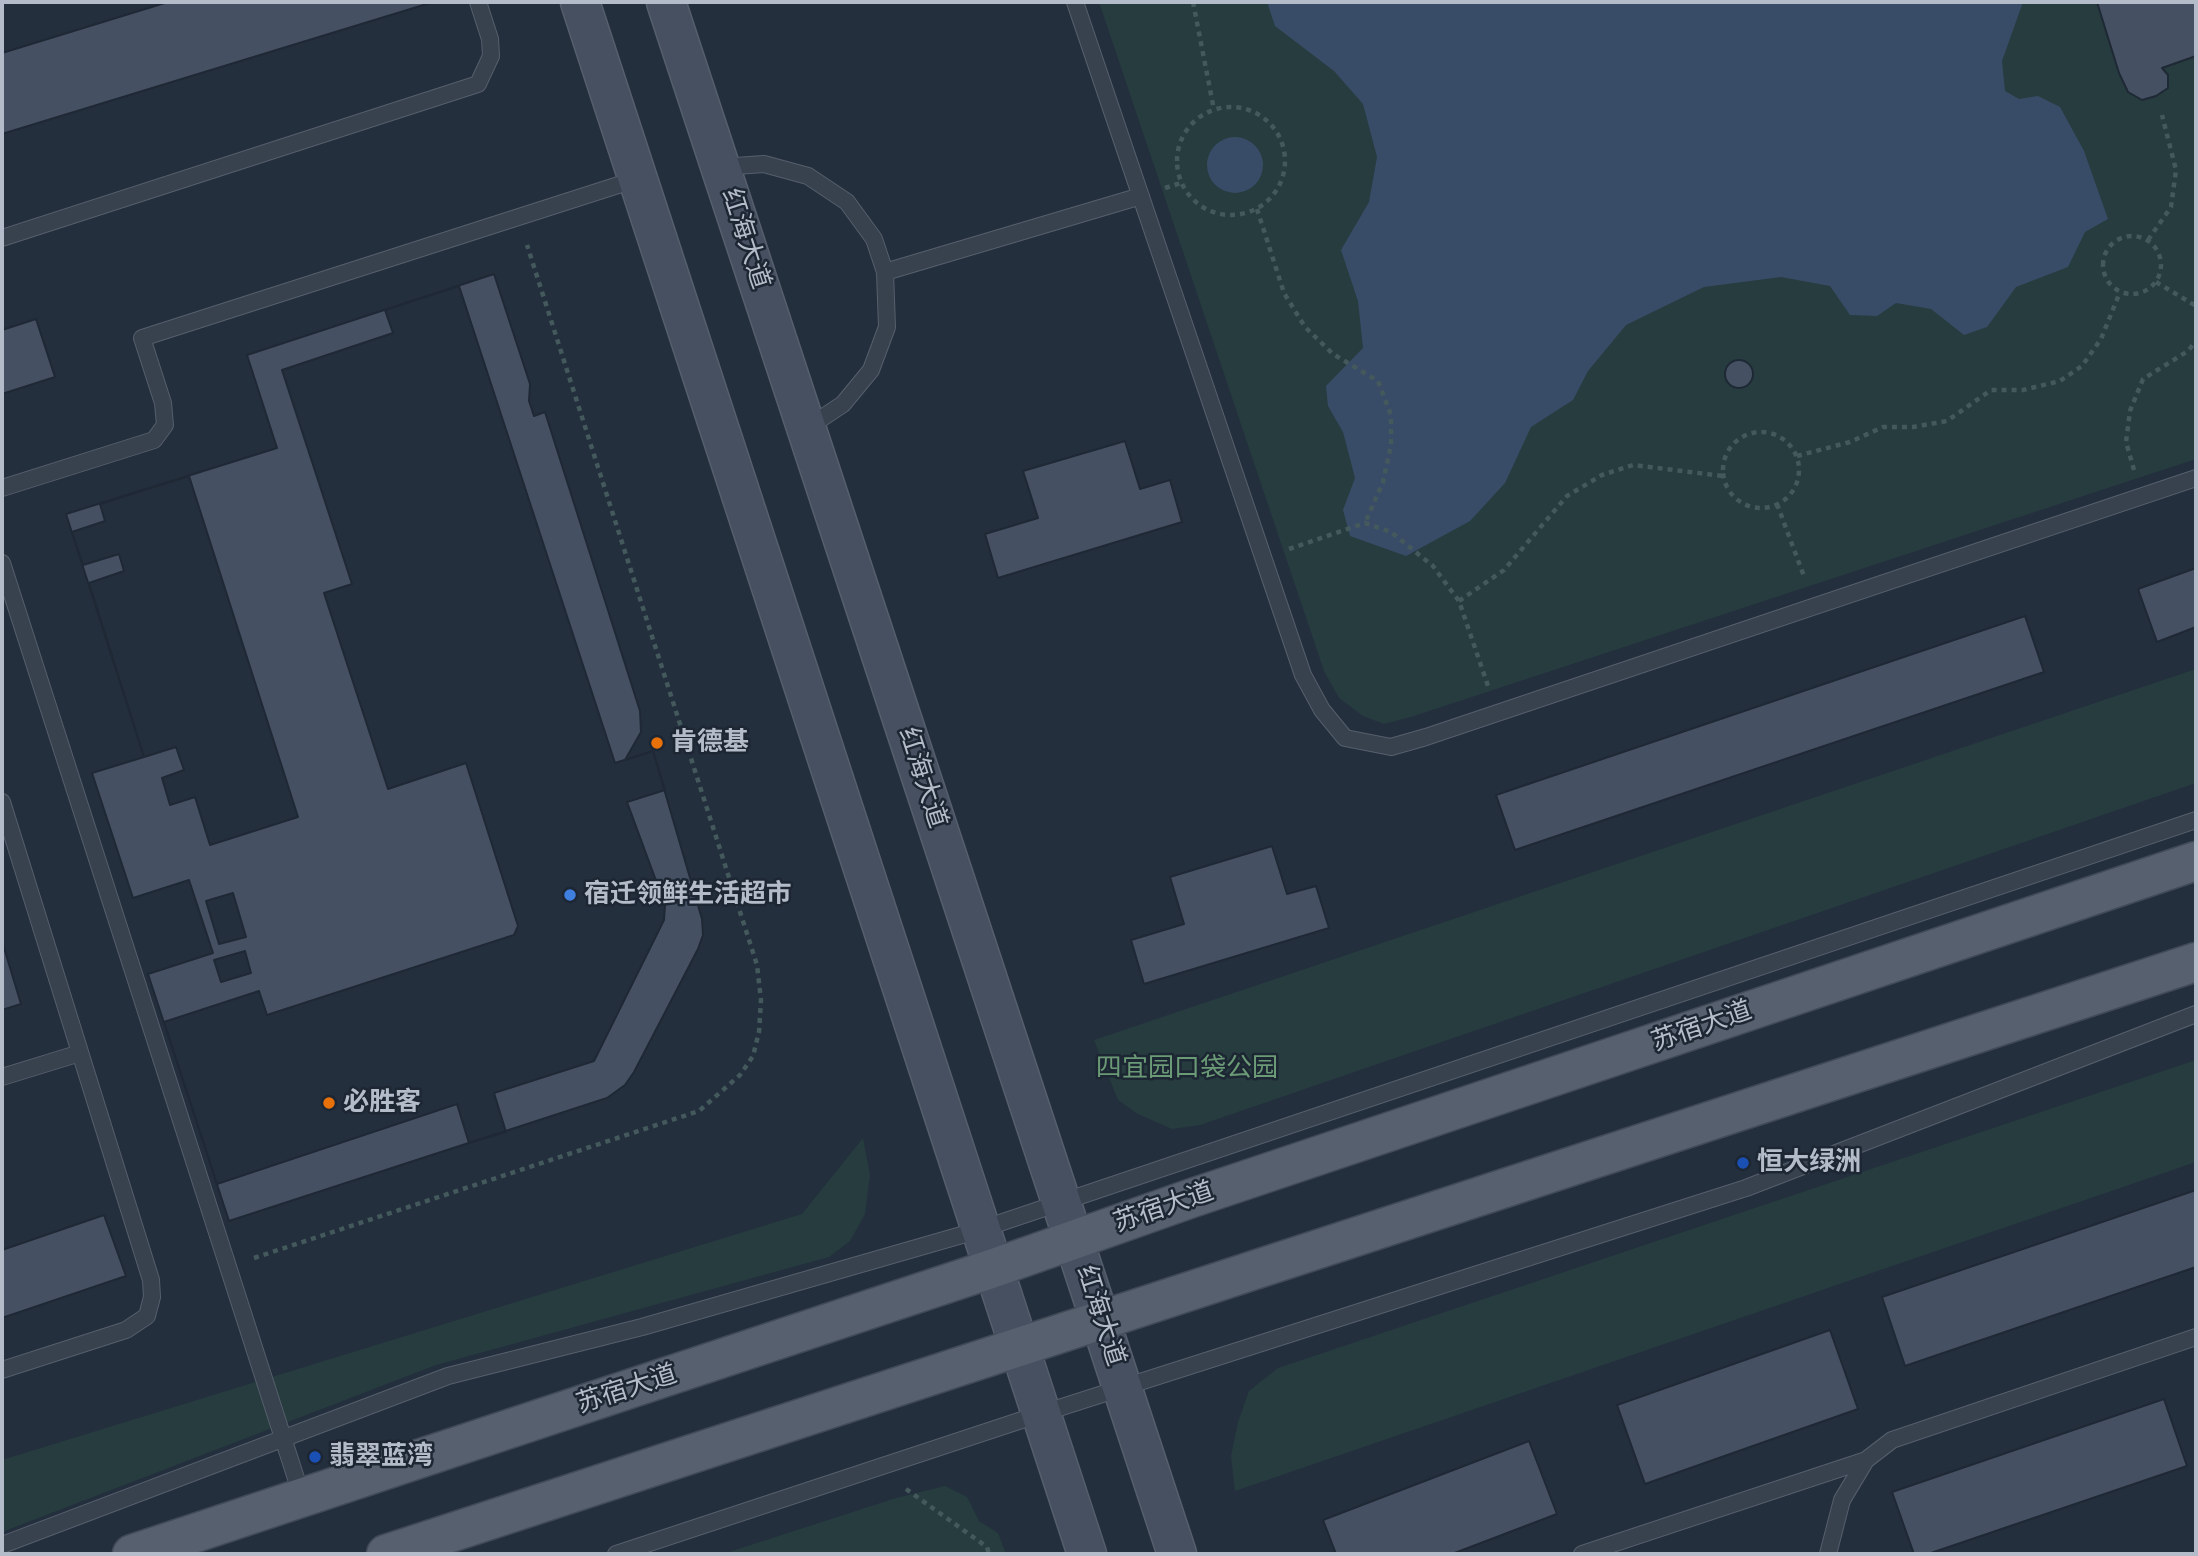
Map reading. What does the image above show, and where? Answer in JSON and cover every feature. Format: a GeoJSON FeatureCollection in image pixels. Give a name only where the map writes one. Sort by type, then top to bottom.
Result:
{"type":"FeatureCollection","features":[{"type":"Feature","properties":{"kind":"main road"},"geometry":{"type":"LineString","coordinates":[[580,2],[991,1269],[1087,1554]]}},
{"type":"Feature","properties":{"kind":"main road","name":"红海大道"},"geometry":{"type":"LineString","coordinates":[[666,2],[1177,1554]]}},
{"type":"Feature","properties":{"kind":"main road","name":"苏宿大道"},"geometry":{"type":"LineString","coordinates":[[132,1554],[991,1269],[2196,861]]}},
{"type":"Feature","properties":{"kind":"main road"},"geometry":{"type":"LineString","coordinates":[[386,1554],[2196,962]]}},
{"type":"Feature","properties":{"kind":"lane"},"geometry":{"type":"LineString","coordinates":[[2,238],[478,85],[491,56],[490,39],[478,2]]}},
{"type":"Feature","properties":{"kind":"lane"},"geometry":{"type":"LineString","coordinates":[[1075,2],[1303,675],[1322,710],[1345,738],[1391,747],[2196,478]]}},
{"type":"Feature","properties":{"kind":"lane"},"geometry":{"type":"LineString","coordinates":[[721,167],[764,164],[808,176],[847,202],[874,239],[885,272],[887,327],[871,370],[843,404],[807,428]]}},
{"type":"Feature","properties":{"kind":"lane"},"geometry":{"type":"LineString","coordinates":[[2,488],[154,440],[165,425],[163,403],[142,338],[637,179]]}},
{"type":"Feature","properties":{"kind":"lane"},"geometry":{"type":"LineString","coordinates":[[885,272],[1141,196]]}},
{"type":"Feature","properties":{"kind":"lane"},"geometry":{"type":"LineString","coordinates":[[2,563],[302,1497]]}},
{"type":"Feature","properties":{"kind":"lane"},"geometry":{"type":"LineString","coordinates":[[2,802],[151,1280],[152,1297],[147,1316],[126,1330],[2,1370]]}},
{"type":"Feature","properties":{"kind":"lane"},"geometry":{"type":"LineString","coordinates":[[2,1545],[283,1436],[448,1376],[642,1327],[979,1230],[2196,820]]}},
{"type":"Feature","properties":{"kind":"lane"},"geometry":{"type":"LineString","coordinates":[[616,1554],[1123,1387],[1745,1188],[2196,1014]]}},
{"type":"Feature","properties":{"kind":"lane"},"geometry":{"type":"LineString","coordinates":[[2,1077],[80,1053]]}},
{"type":"Feature","properties":{"kind":"lane"},"geometry":{"type":"LineString","coordinates":[[1582,1554],[1866,1460],[1892,1440],[2196,1337]]}},
{"type":"Feature","properties":{"kind":"lane"},"geometry":{"type":"LineString","coordinates":[[1828,1554],[1842,1500],[1866,1460]]}},
{"type":"Feature","properties":{"kind":"path"},"geometry":{"type":"LineString","coordinates":[[1193,2],[1214,110]]}},
{"type":"Feature","properties":{"kind":"path"},"geometry":{"type":"LineString","coordinates":[[1231,106],[1250,110],[1265,118],[1281,139],[1286,165],[1281,183],[1258,209],[1241,215],[1223,215],[1206,209],[1191,197],[1181,183],[1178,156],[1186,131],[1198,118],[1231,106]]}},
{"type":"Feature","properties":{"kind":"path"},"geometry":{"type":"LineString","coordinates":[[2148,240],[2172,207],[2176,170],[2162,115]]}},
{"type":"Feature","properties":{"kind":"path"},"geometry":{"type":"LineString","coordinates":[[1258,209],[1284,293],[1305,327],[1333,354],[1378,381],[1391,415],[1391,445],[1383,482],[1365,523]]}},
{"type":"Feature","properties":{"kind":"path"},"geometry":{"type":"LineString","coordinates":[[228,1267],[698,1111],[740,1075],[752,1056],[759,1032],[761,1000],[757,965],[518,217]]}},
{"type":"Feature","properties":{"kind":"path"},"geometry":{"type":"LineString","coordinates":[[2130,235],[2148,240],[2160,255],[2160,274],[2156,282],[2140,293],[2120,292],[2106,278],[2103,260],[2106,250],[2112,243],[2130,235]]}},
{"type":"Feature","properties":{"kind":"path"},"geometry":{"type":"LineString","coordinates":[[2156,282],[2196,306]]}},
{"type":"Feature","properties":{"kind":"path"},"geometry":{"type":"LineString","coordinates":[[1797,456],[1850,442],[1883,427],[1913,427],[1947,421],[1991,390],[2022,390],[2060,381],[2082,366],[2101,339],[2120,292]]}},
{"type":"Feature","properties":{"kind":"path"},"geometry":{"type":"LineString","coordinates":[[2142,496],[2126,443],[2130,411],[2143,379],[2188,351],[2196,341]]}},
{"type":"Feature","properties":{"kind":"path"},"geometry":{"type":"LineString","coordinates":[[1758,432],[1781,437],[1797,456],[1798,481],[1792,493],[1777,504],[1758,508],[1745,505],[1734,498],[1723,476],[1728,452],[1746,435],[1758,432]]}},
{"type":"Feature","properties":{"kind":"path"},"geometry":{"type":"LineString","coordinates":[[1459,600],[1504,570],[1567,496],[1602,475],[1633,465],[1723,476]]}},
{"type":"Feature","properties":{"kind":"path"},"geometry":{"type":"LineString","coordinates":[[1777,504],[1815,606]]}},
{"type":"Feature","properties":{"kind":"path"},"geometry":{"type":"LineString","coordinates":[[1264,558],[1365,523],[1391,532],[1433,566],[1459,600],[1480,654],[1496,714]]}},
{"type":"Feature","properties":{"kind":"path"},"geometry":{"type":"LineString","coordinates":[[877,1468],[987,1547],[989,1554]]}},
{"type":"Feature","properties":{"kind":"green space"},"geometry":{"type":"Polygon","coordinates":[[[1099,2],[2196,2],[2196,459],[1414,716],[1384,724],[1363,716],[1339,698],[1324,671],[1099,2]]]}},
{"type":"Feature","properties":{"kind":"green space","name":"四宜园口袋公园"},"geometry":{"type":"Polygon","coordinates":[[[2196,669],[2196,783],[1200,1125],[1172,1129],[1138,1114],[1118,1100],[1094,1040],[2196,669]]]}},
{"type":"Feature","properties":{"kind":"green space"},"geometry":{"type":"Polygon","coordinates":[[[2196,1060],[2196,1162],[1235,1491],[1231,1456],[1238,1422],[1249,1391],[1278,1368],[2196,1060]]]}},
{"type":"Feature","properties":{"kind":"green space"},"geometry":{"type":"Polygon","coordinates":[[[863,1138],[870,1175],[865,1214],[850,1241],[829,1257],[436,1365],[2,1532],[2,1460],[802,1214],[863,1138]]]}},
{"type":"Feature","properties":{"kind":"green space"},"geometry":{"type":"Polygon","coordinates":[[[945,1486],[967,1497],[979,1521],[998,1533],[1006,1554],[723,1554],[896,1498],[945,1486]]]}},
{"type":"Feature","properties":{"kind":"water"},"geometry":{"type":"Polygon","coordinates":[[[1267,2],[2023,2],[2002,61],[2005,91],[2019,99],[2038,96],[2060,107],[2084,151],[2108,219],[2085,232],[2068,267],[2016,287],[1987,327],[1964,335],[1931,309],[1896,303],[1877,316],[1850,315],[1830,286],[1781,277],[1704,287],[1626,325],[1588,371],[1573,400],[1531,427],[1505,483],[1470,521],[1406,556],[1350,536],[1343,510],[1355,478],[1343,432],[1328,406],[1326,386],[1363,348],[1358,301],[1341,250],[1369,202],[1377,157],[1363,104],[1334,71],[1275,26],[1267,2]]]}},
{"type":"Feature","properties":{"kind":"water"},"geometry":{"type":"Polygon","coordinates":[[[1229,137],[1241,137],[1251,141],[1259,149],[1263,165],[1259,181],[1251,189],[1241,193],[1229,193],[1219,189],[1211,181],[1207,171],[1207,159],[1211,149],[1219,141],[1229,137]]]}},
{"type":"Feature","properties":{"kind":"building"},"geometry":{"type":"Polygon","coordinates":[[[168,2],[430,3],[2,134],[2,53],[168,2]]]}},
{"type":"Feature","properties":{"kind":"building"},"geometry":{"type":"Polygon","coordinates":[[[2097,2],[2196,2],[2196,56],[2162,68],[2168,75],[2168,88],[2156,96],[2142,100],[2128,92],[2119,73],[2097,2]]]}},
{"type":"Feature","properties":{"kind":"building"},"geometry":{"type":"Polygon","coordinates":[[[494,274],[530,384],[529,401],[534,416],[545,412],[640,711],[641,732],[625,760],[653,751],[702,919],[703,935],[634,1072],[625,1085],[607,1098],[229,1221],[148,974],[213,953],[189,880],[133,898],[92,773],[144,757],[66,514],[277,448],[247,355],[494,274]]]}},
{"type":"Feature","properties":{"kind":"building"},"geometry":{"type":"Polygon","coordinates":[[[459,286],[615,763],[653,751],[665,790],[627,802],[665,905],[664,920],[594,1061],[494,1093],[506,1132],[469,1143],[457,1104],[217,1184],[164,1022],[259,991],[267,1015],[514,935],[518,926],[466,763],[388,789],[324,593],[352,584],[282,370],[393,333],[385,310],[459,286]]]}},
{"type":"Feature","properties":{"kind":"building"},"geometry":{"type":"Polygon","coordinates":[[[36,319],[55,377],[2,394],[2,330],[36,319]]]}},
{"type":"Feature","properties":{"kind":"building"},"geometry":{"type":"Polygon","coordinates":[[[1739,360],[1749,364],[1753,374],[1749,384],[1739,388],[1729,384],[1725,374],[1729,364],[1739,360]]]}},
{"type":"Feature","properties":{"kind":"building"},"geometry":{"type":"Polygon","coordinates":[[[1125,441],[1140,489],[1170,480],[1182,522],[998,578],[985,534],[1038,518],[1023,471],[1125,441]]]}},
{"type":"Feature","properties":{"kind":"building"},"geometry":{"type":"Polygon","coordinates":[[[189,476],[298,817],[210,845],[195,797],[170,805],[162,778],[184,770],[176,747],[144,757],[89,583],[124,571],[119,554],[83,565],[72,532],[105,521],[100,504],[189,476]]]}},
{"type":"Feature","properties":{"kind":"building"},"geometry":{"type":"Polygon","coordinates":[[[2196,568],[2196,627],[2157,642],[2138,589],[2196,568]]]}},
{"type":"Feature","properties":{"kind":"building"},"geometry":{"type":"Polygon","coordinates":[[[2025,616],[2044,672],[1515,850],[1496,795],[2025,616]]]}},
{"type":"Feature","properties":{"kind":"building"},"geometry":{"type":"Polygon","coordinates":[[[1272,846],[1287,894],[1316,886],[1329,928],[1144,984],[1131,940],[1184,924],[1170,877],[1272,846]]]}},
{"type":"Feature","properties":{"kind":"building"},"geometry":{"type":"Polygon","coordinates":[[[233,893],[246,937],[219,944],[206,901],[233,893]]]}},
{"type":"Feature","properties":{"kind":"building"},"geometry":{"type":"Polygon","coordinates":[[[2,941],[21,1004],[2,1010],[2,941]]]}},
{"type":"Feature","properties":{"kind":"building"},"geometry":{"type":"Polygon","coordinates":[[[245,951],[251,973],[221,982],[214,960],[245,951]]]}},
{"type":"Feature","properties":{"kind":"building"},"geometry":{"type":"Polygon","coordinates":[[[2196,1190],[2196,1267],[1905,1366],[1882,1297],[2196,1190]]]}},
{"type":"Feature","properties":{"kind":"building"},"geometry":{"type":"Polygon","coordinates":[[[104,1215],[126,1276],[2,1318],[2,1250],[104,1215]]]}},
{"type":"Feature","properties":{"kind":"building"},"geometry":{"type":"Polygon","coordinates":[[[1830,1330],[1858,1409],[1645,1484],[1617,1405],[1830,1330]]]}},
{"type":"Feature","properties":{"kind":"building"},"geometry":{"type":"Polygon","coordinates":[[[2164,1399],[2187,1466],[1928,1554],[1914,1554],[1892,1492],[2164,1399]]]}},
{"type":"Feature","properties":{"kind":"building"},"geometry":{"type":"Polygon","coordinates":[[[1529,1441],[1557,1514],[1452,1554],[1336,1554],[1323,1520],[1529,1441]]]}},
{"type":"Feature","properties":{"kind":"place","name":"肯德基"},"geometry":{"type":"Point","coordinates":[657,743]}},
{"type":"Feature","properties":{"kind":"place","name":"宿迁领鲜生活超市"},"geometry":{"type":"Point","coordinates":[570,895]}},
{"type":"Feature","properties":{"kind":"place","name":"必胜客"},"geometry":{"type":"Point","coordinates":[329,1103]}},
{"type":"Feature","properties":{"kind":"place","name":"恒大绿洲"},"geometry":{"type":"Point","coordinates":[1743,1163]}},
{"type":"Feature","properties":{"kind":"place","name":"翡翠蓝湾"},"geometry":{"type":"Point","coordinates":[315,1457]}}]}
